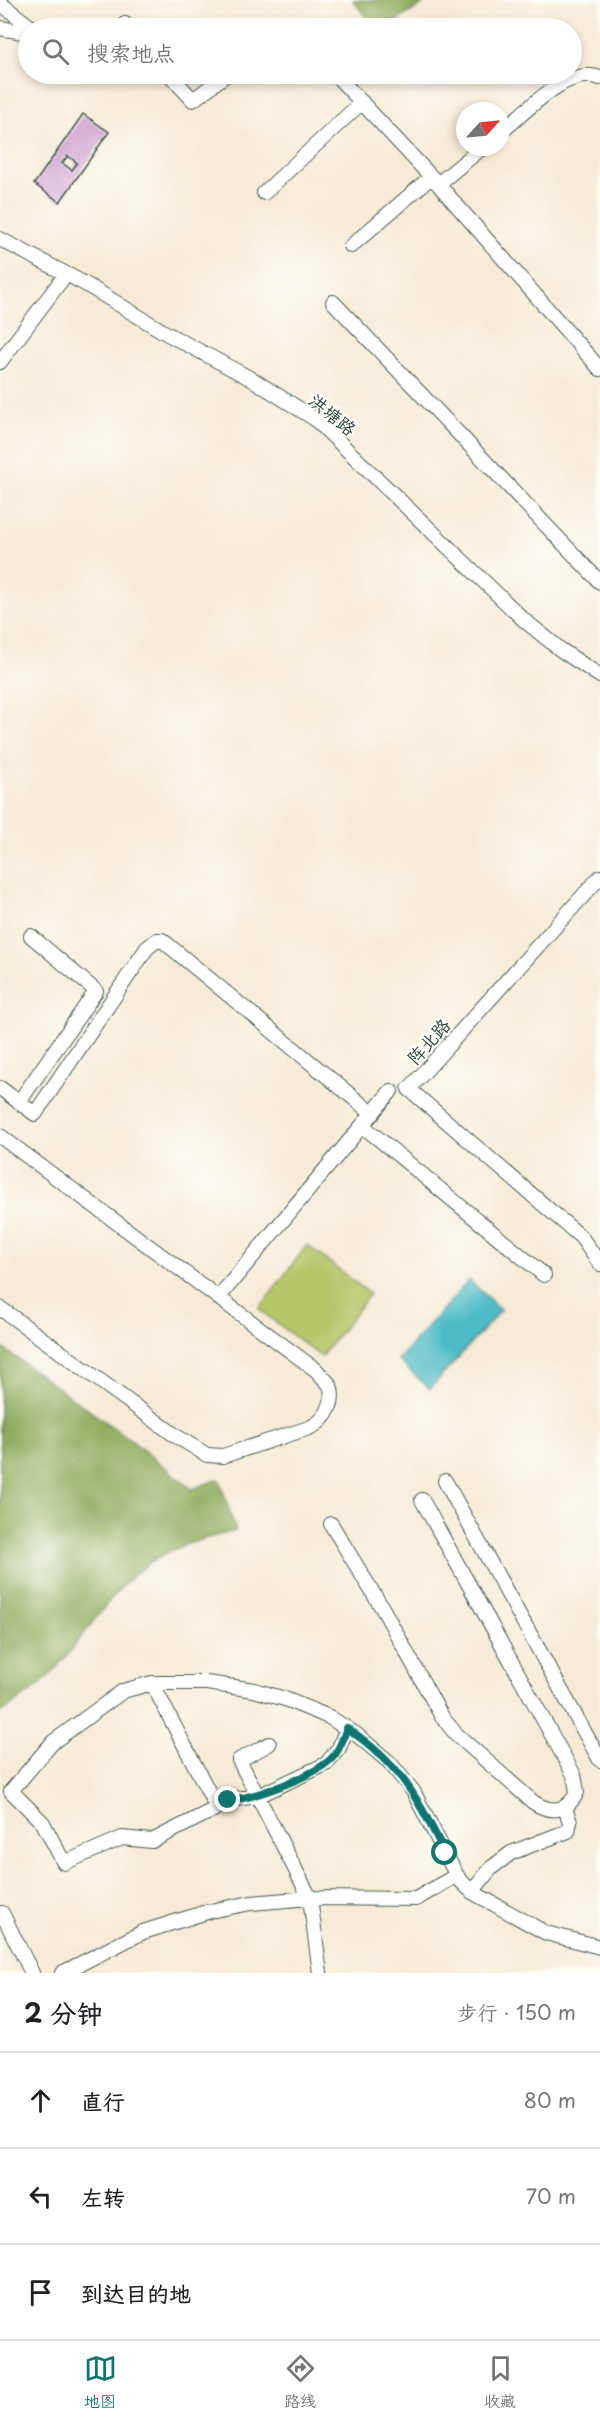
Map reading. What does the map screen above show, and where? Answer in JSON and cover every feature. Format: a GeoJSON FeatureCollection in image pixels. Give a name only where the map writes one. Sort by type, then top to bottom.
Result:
{"type":"FeatureCollection","features":[{"type":"Feature","properties":{"kind":"street"},"geometry":{"type":"LineString","coordinates":[[0,3],[19,18]]}},
{"type":"Feature","properties":{"kind":"street"},"geometry":{"type":"LineString","coordinates":[[0,28],[18,31]]}},
{"type":"Feature","properties":{"kind":"street"},"geometry":{"type":"LineString","coordinates":[[582,76],[600,78]]}},
{"type":"Feature","properties":{"kind":"street"},"geometry":{"type":"LineString","coordinates":[[178,84],[193,100],[214,84]]}},
{"type":"Feature","properties":{"kind":"street"},"geometry":{"type":"LineString","coordinates":[[345,84],[434,181],[600,369]]}},
{"type":"Feature","properties":{"kind":"street"},"geometry":{"type":"LineString","coordinates":[[510,125],[561,84]]}},
{"type":"Feature","properties":{"kind":"street"},"geometry":{"type":"LineString","coordinates":[[264,194],[362,102]]}},
{"type":"Feature","properties":{"kind":"street"},"geometry":{"type":"LineString","coordinates":[[351,246],[470,156]]}},
{"type":"Feature","properties":{"kind":"street","name":"洪塘路"},"geometry":{"type":"LineString","coordinates":[[0,239],[66,274],[262,386],[315,419],[524,620],[561,650],[600,676]]}},
{"type":"Feature","properties":{"kind":"street"},"geometry":{"type":"LineString","coordinates":[[0,362],[66,274]]}},
{"type":"Feature","properties":{"kind":"street"},"geometry":{"type":"LineString","coordinates":[[333,302],[600,582]]}},
{"type":"Feature","properties":{"kind":"street","name":"阵北路"},"geometry":{"type":"LineString","coordinates":[[600,877],[409,1089],[581,1237],[600,1264]]}},
{"type":"Feature","properties":{"kind":"street"},"geometry":{"type":"LineString","coordinates":[[19,1102],[96,991],[31,936]]}},
{"type":"Feature","properties":{"kind":"street"},"geometry":{"type":"LineString","coordinates":[[0,1088],[35,1114],[147,948],[157,940],[162,940],[373,1114]]}},
{"type":"Feature","properties":{"kind":"street"},"geometry":{"type":"LineString","coordinates":[[60,1043],[75,1054]]}},
{"type":"Feature","properties":{"kind":"street"},"geometry":{"type":"LineString","coordinates":[[218,1298],[391,1091]]}},
{"type":"Feature","properties":{"kind":"street"},"geometry":{"type":"LineString","coordinates":[[363,1126],[543,1275]]}},
{"type":"Feature","properties":{"kind":"street"},"geometry":{"type":"LineString","coordinates":[[0,1136],[316,1370],[330,1385],[330,1407],[316,1425],[223,1456],[207,1455],[176,1436],[0,1308]]}},
{"type":"Feature","properties":{"kind":"street"},"geometry":{"type":"LineString","coordinates":[[445,1481],[600,1760]]}},
{"type":"Feature","properties":{"kind":"street"},"geometry":{"type":"LineString","coordinates":[[331,1524],[448,1725],[533,1802],[547,1809],[565,1808],[577,1792],[574,1775],[422,1500]]}},
{"type":"Feature","properties":{"kind":"street"},"geometry":{"type":"LineString","coordinates":[[152,1683],[217,1808],[152,1841],[122,1838],[64,1863],[43,1823],[11,1791],[44,1750],[123,1691],[152,1683],[207,1683],[254,1690],[306,1707],[347,1728],[381,1755],[407,1781],[456,1875],[472,1892],[546,1934],[600,1947]]}},
{"type":"Feature","properties":{"kind":"street"},"geometry":{"type":"LineString","coordinates":[[210,1794],[228,1800],[258,1796],[326,1764],[339,1749],[347,1728]]}},
{"type":"Feature","properties":{"kind":"street"},"geometry":{"type":"LineString","coordinates":[[269,1744],[239,1760],[310,1898],[320,1973]]}},
{"type":"Feature","properties":{"kind":"street"},"geometry":{"type":"LineString","coordinates":[[472,1892],[482,1877],[512,1853],[568,1832],[570,1822],[565,1808]]}},
{"type":"Feature","properties":{"kind":"street"},"geometry":{"type":"LineString","coordinates":[[62,1973],[135,1935],[182,1919],[251,1903],[310,1898],[416,1899],[456,1875]]}},
{"type":"Feature","properties":{"kind":"street"},"geometry":{"type":"LineString","coordinates":[[2,1913],[32,1973]]}},
{"type":"Feature","properties":{"kind":"green space"},"geometry":{"type":"Polygon","coordinates":[[[353,0],[429,0],[401,18],[366,18],[353,0]]]}},
{"type":"Feature","properties":{"kind":"green space"},"geometry":{"type":"Polygon","coordinates":[[[307,1245],[370,1294],[321,1357],[259,1309],[307,1245]]]}},
{"type":"Feature","properties":{"kind":"green space"},"geometry":{"type":"Polygon","coordinates":[[[0,1346],[132,1441],[192,1489],[219,1479],[236,1531],[183,1546],[147,1564],[123,1585],[68,1655],[44,1681],[0,1713],[0,1346]]]}},
{"type":"Feature","properties":{"kind":"water"},"geometry":{"type":"Polygon","coordinates":[[[469,1280],[501,1310],[430,1389],[398,1360],[469,1280]]]}},
{"type":"Feature","properties":{"kind":"building"},"geometry":{"type":"Polygon","coordinates":[[[83,114],[109,132],[60,202],[34,184],[83,114]],[[68,156],[62,163],[72,170],[77,163],[68,156]]]}},
{"type":"Feature","properties":{"kind":"route"},"geometry":{"type":"LineString","coordinates":[[228,1800],[258,1796],[326,1764],[339,1749],[347,1728],[373,1748],[407,1781],[445,1853]]}}]}
